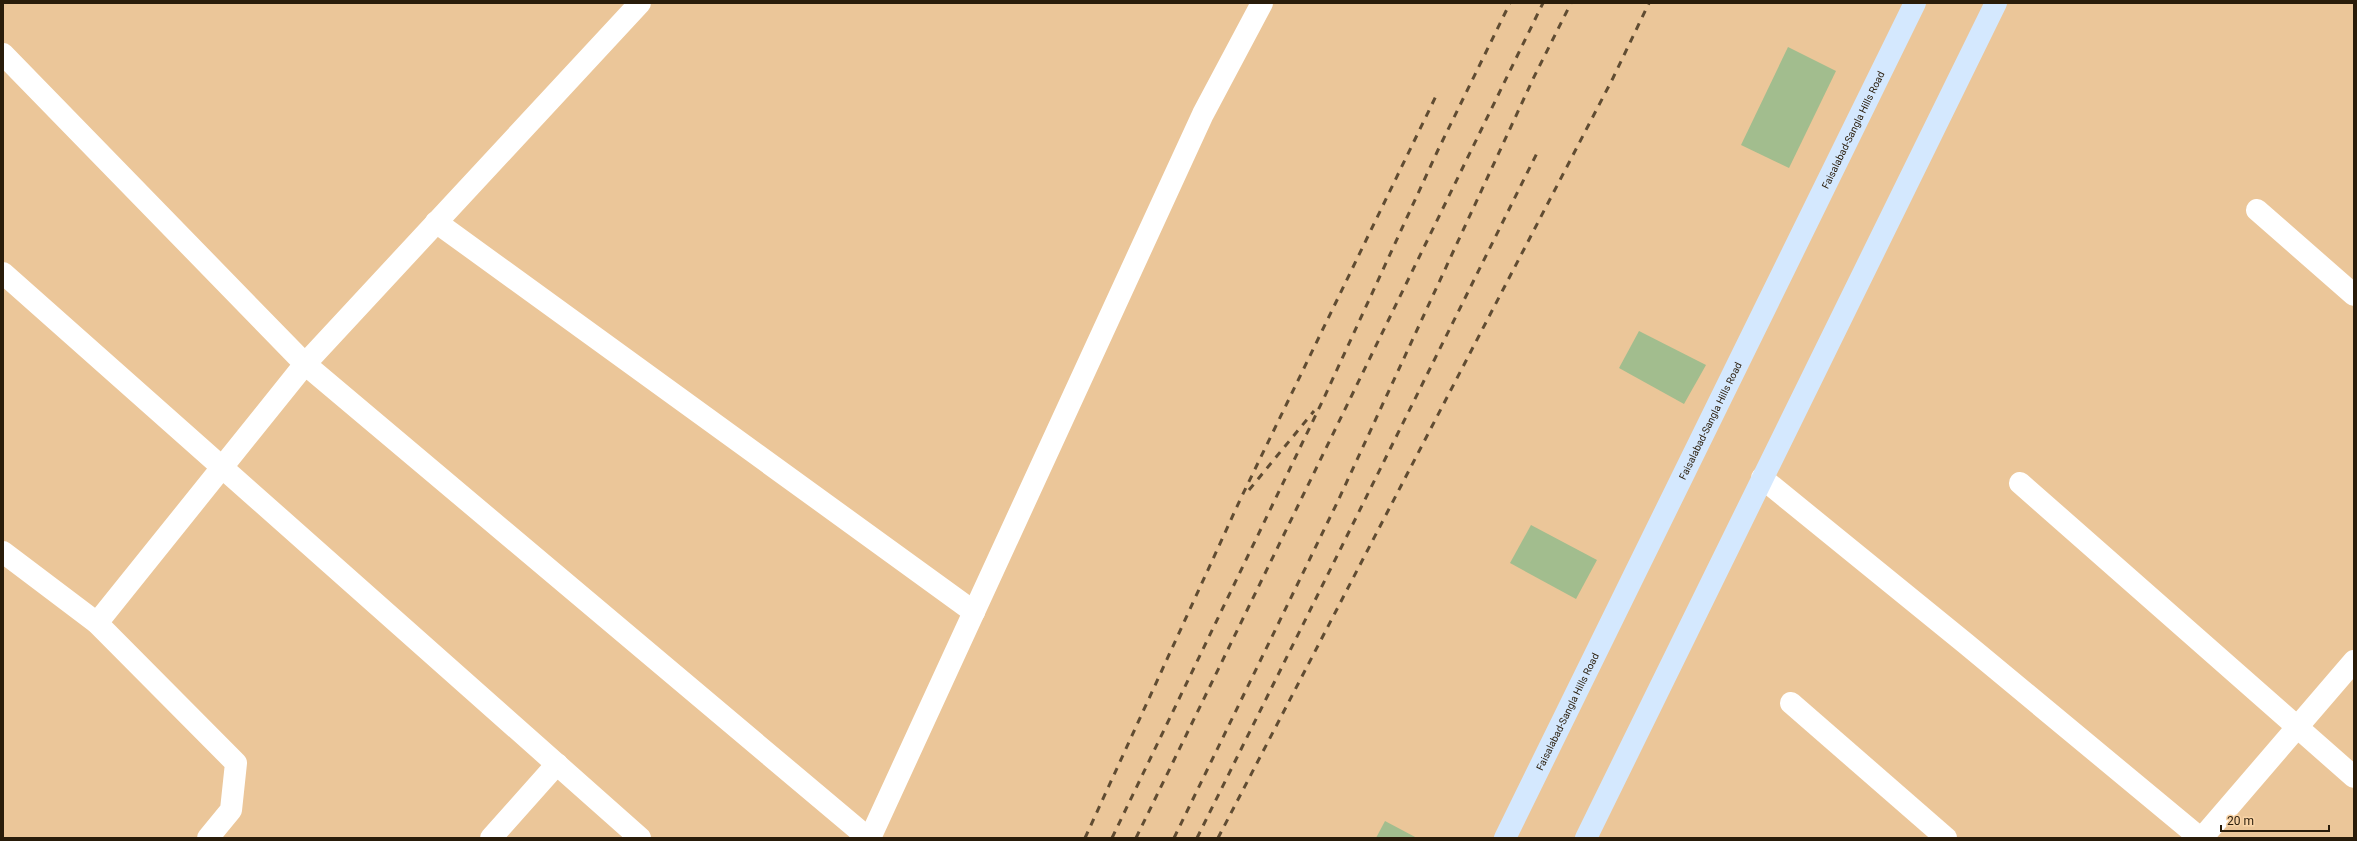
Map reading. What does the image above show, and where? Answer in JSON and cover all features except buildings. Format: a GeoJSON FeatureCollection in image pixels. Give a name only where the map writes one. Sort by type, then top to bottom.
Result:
{"type":"FeatureCollection","features":[{"type":"Feature","properties":{"kind":"main road","name":"Faisalabad-Sangla Hills Road"},"geometry":{"type":"LineString","coordinates":[[1505,838],[1915,3]]}},
{"type":"Feature","properties":{"kind":"main road"},"geometry":{"type":"LineString","coordinates":[[1586,838],[1996,3]]}},
{"type":"Feature","properties":{"kind":"street"},"geometry":{"type":"LineString","coordinates":[[97,623],[305,364],[640,3]]}},
{"type":"Feature","properties":{"kind":"street"},"geometry":{"type":"LineString","coordinates":[[3,54],[305,364],[869,838],[1203,114],[1262,3]]}},
{"type":"Feature","properties":{"kind":"street"},"geometry":{"type":"LineString","coordinates":[[2257,210],[2354,296]]}},
{"type":"Feature","properties":{"kind":"street"},"geometry":{"type":"LineString","coordinates":[[436,222],[974,612]]}},
{"type":"Feature","properties":{"kind":"street"},"geometry":{"type":"LineString","coordinates":[[3,273],[640,838]]}},
{"type":"Feature","properties":{"kind":"street"},"geometry":{"type":"LineString","coordinates":[[1762,478],[2201,838],[2354,661]]}},
{"type":"Feature","properties":{"kind":"street"},"geometry":{"type":"LineString","coordinates":[[2020,483],[2354,777]]}},
{"type":"Feature","properties":{"kind":"street"},"geometry":{"type":"LineString","coordinates":[[3,552],[97,623],[236,763],[231,810],[208,838]]}},
{"type":"Feature","properties":{"kind":"street"},"geometry":{"type":"LineString","coordinates":[[1791,703],[1938,835]]}},
{"type":"Feature","properties":{"kind":"street"},"geometry":{"type":"LineString","coordinates":[[491,838],[557,764]]}},
{"type":"Feature","properties":{"kind":"railway"},"geometry":{"type":"LineString","coordinates":[[1112,838],[1323,400],[1438,150],[1510,3]]}},
{"type":"Feature","properties":{"kind":"railway"},"geometry":{"type":"LineString","coordinates":[[1136,838],[1543,3]]}},
{"type":"Feature","properties":{"kind":"railway"},"geometry":{"type":"LineString","coordinates":[[1174,838],[1337,503],[1533,79],[1571,3]]}},
{"type":"Feature","properties":{"kind":"railway"},"geometry":{"type":"LineString","coordinates":[[1218,838],[1613,78],[1649,3]]}},
{"type":"Feature","properties":{"kind":"railway"},"geometry":{"type":"LineString","coordinates":[[1085,838],[1240,500],[1436,96]]}},
{"type":"Feature","properties":{"kind":"railway"},"geometry":{"type":"LineString","coordinates":[[1197,838],[1539,149]]}},
{"type":"Feature","properties":{"kind":"railway"},"geometry":{"type":"LineString","coordinates":[[1249,490],[1314,411]]}}]}
